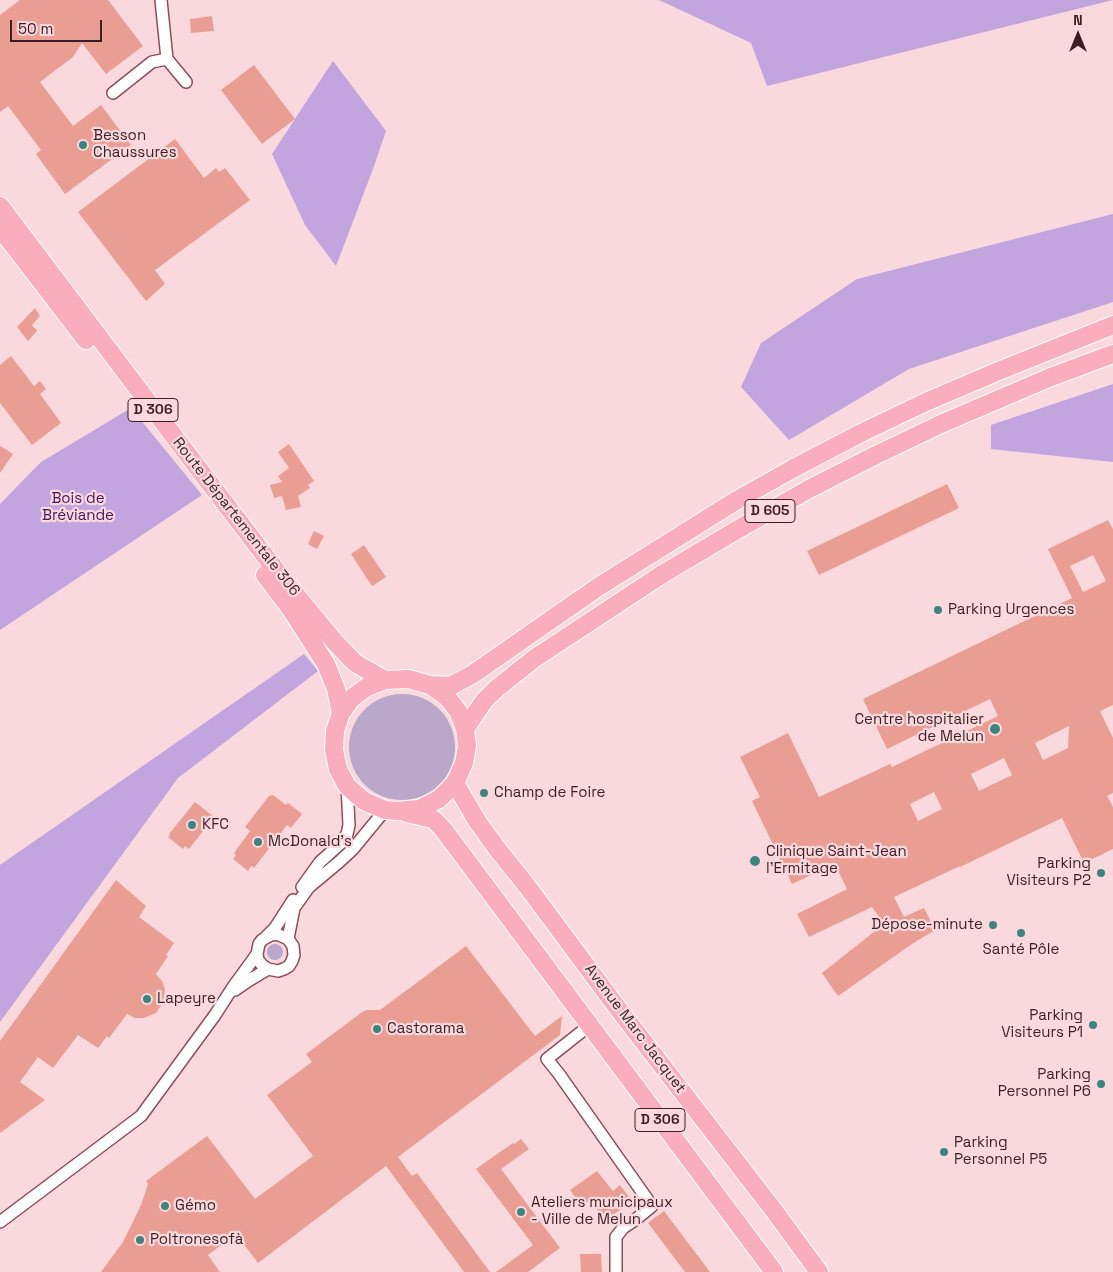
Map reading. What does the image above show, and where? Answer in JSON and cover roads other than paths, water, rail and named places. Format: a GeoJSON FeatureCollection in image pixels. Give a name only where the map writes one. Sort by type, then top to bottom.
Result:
{"type":"FeatureCollection","features":[{"type":"Feature","properties":{"kind":"main road","name":"Route Départementale 306"},"geometry":{"type":"LineString","coordinates":[[0,206],[282,578],[304,616]]}},
{"type":"Feature","properties":{"kind":"main road","name":"Route Départementale 306"},"geometry":{"type":"LineString","coordinates":[[0,228],[290,608],[304,616]]}},
{"type":"Feature","properties":{"kind":"main road","name":"D 605"},"geometry":{"type":"LineString","coordinates":[[430,685],[451,686],[473,674],[598,587],[738,500],[794,468],[861,433],[928,402],[1113,325]]}},
{"type":"Feature","properties":{"kind":"main road","name":"D 605"},"geometry":{"type":"LineString","coordinates":[[465,729],[484,701],[535,658],[662,575],[735,531],[809,489],[934,427],[1051,377],[1113,354]]}},
{"type":"Feature","properties":{"kind":"main road","name":"D 306"},"geometry":{"type":"LineString","coordinates":[[304,616],[334,641],[356,664],[385,680]]}},
{"type":"Feature","properties":{"kind":"main road","name":"D 306"},"geometry":{"type":"LineString","coordinates":[[304,616],[336,689],[342,713]]}},
{"type":"Feature","properties":{"kind":"main road"},"geometry":{"type":"LineString","coordinates":[[408,679],[430,685],[446,696],[458,711],[465,729],[467,746],[464,763],[455,783],[439,799],[419,809],[391,811],[364,801],[348,786],[338,769],[334,750],[335,731],[342,713],[352,698],[367,687],[385,680],[408,679]]}},
{"type":"Feature","properties":{"kind":"main road","name":"Avenue Marc Jacquet"},"geometry":{"type":"LineString","coordinates":[[455,783],[477,821],[498,850],[819,1272]]}},
{"type":"Feature","properties":{"kind":"main road","name":"D 306"},"geometry":{"type":"LineString","coordinates":[[391,811],[433,819],[443,829],[774,1272]]}},
{"type":"Feature","properties":{"kind":"street"},"geometry":{"type":"LineString","coordinates":[[161,0],[167,59],[186,82]]}},
{"type":"Feature","properties":{"kind":"street"},"geometry":{"type":"LineString","coordinates":[[113,93],[152,62],[167,59]]}},
{"type":"Feature","properties":{"kind":"street"},"geometry":{"type":"LineString","coordinates":[[266,937],[277,934],[288,938],[292,943],[294,955],[289,966],[278,971],[268,969],[262,965],[258,960],[257,954],[259,944],[266,937],[275,928],[320,862],[340,844],[347,834],[348,786]]}},
{"type":"Feature","properties":{"kind":"street"},"geometry":{"type":"LineString","coordinates":[[288,938],[294,908],[308,887],[339,862],[391,811]]}},
{"type":"Feature","properties":{"kind":"street"},"geometry":{"type":"LineString","coordinates":[[0,1222],[141,1116],[257,954]]}},
{"type":"Feature","properties":{"kind":"street"},"geometry":{"type":"LineString","coordinates":[[221,1004],[242,984],[268,969]]}},
{"type":"Feature","properties":{"kind":"street"},"geometry":{"type":"LineString","coordinates":[[590,1025],[547,1059],[652,1206],[623,1228],[616,1237],[616,1272]]}},
{"type":"Feature","properties":{"kind":"street"},"geometry":{"type":"LineString","coordinates":[[616,1250],[625,1272]]}},
{"type":"Feature","properties":{"kind":"place","name":"Besson Chaussures"},"geometry":{"type":"Point","coordinates":[83,145]}},
{"type":"Feature","properties":{"kind":"place","name":"Parking Urgences"},"geometry":{"type":"Point","coordinates":[938,610]}},
{"type":"Feature","properties":{"kind":"place","name":"Centre hospitalier de Melun"},"geometry":{"type":"Point","coordinates":[995,729]}},
{"type":"Feature","properties":{"kind":"place","name":"Champ de Foire"},"geometry":{"type":"Point","coordinates":[484,793]}},
{"type":"Feature","properties":{"kind":"place","name":"KFC"},"geometry":{"type":"Point","coordinates":[192,825]}},
{"type":"Feature","properties":{"kind":"place","name":"McDonald's"},"geometry":{"type":"Point","coordinates":[258,842]}},
{"type":"Feature","properties":{"kind":"place","name":"Clinique Saint-Jean l'Ermitage"},"geometry":{"type":"Point","coordinates":[755,861]}},
{"type":"Feature","properties":{"kind":"place","name":"Parking Visiteurs P2"},"geometry":{"type":"Point","coordinates":[1101,873]}},
{"type":"Feature","properties":{"kind":"place","name":"Dépose-minute"},"geometry":{"type":"Point","coordinates":[993,925]}},
{"type":"Feature","properties":{"kind":"place","name":"Santé Pôle"},"geometry":{"type":"Point","coordinates":[1021,933]}},
{"type":"Feature","properties":{"kind":"place","name":"Lapeyre"},"geometry":{"type":"Point","coordinates":[147,999]}},
{"type":"Feature","properties":{"kind":"place","name":"Parking Visiteurs P1"},"geometry":{"type":"Point","coordinates":[1093,1025]}},
{"type":"Feature","properties":{"kind":"place","name":"Castorama"},"geometry":{"type":"Point","coordinates":[377,1029]}},
{"type":"Feature","properties":{"kind":"place","name":"Parking Personnel P6"},"geometry":{"type":"Point","coordinates":[1101,1084]}},
{"type":"Feature","properties":{"kind":"place","name":"Parking Personnel P5"},"geometry":{"type":"Point","coordinates":[944,1152]}},
{"type":"Feature","properties":{"kind":"place","name":"Gémo"},"geometry":{"type":"Point","coordinates":[165,1206]}},
{"type":"Feature","properties":{"kind":"place","name":"Ateliers municipaux - Ville de Melun"},"geometry":{"type":"Point","coordinates":[521,1212]}},
{"type":"Feature","properties":{"kind":"place","name":"Poltronesofà"},"geometry":{"type":"Point","coordinates":[140,1240]}},
{"type":"Feature","properties":{"kind":"park label","name":"Bois de Bréviande"},"geometry":{"type":"Point","coordinates":[78,508]}}]}
